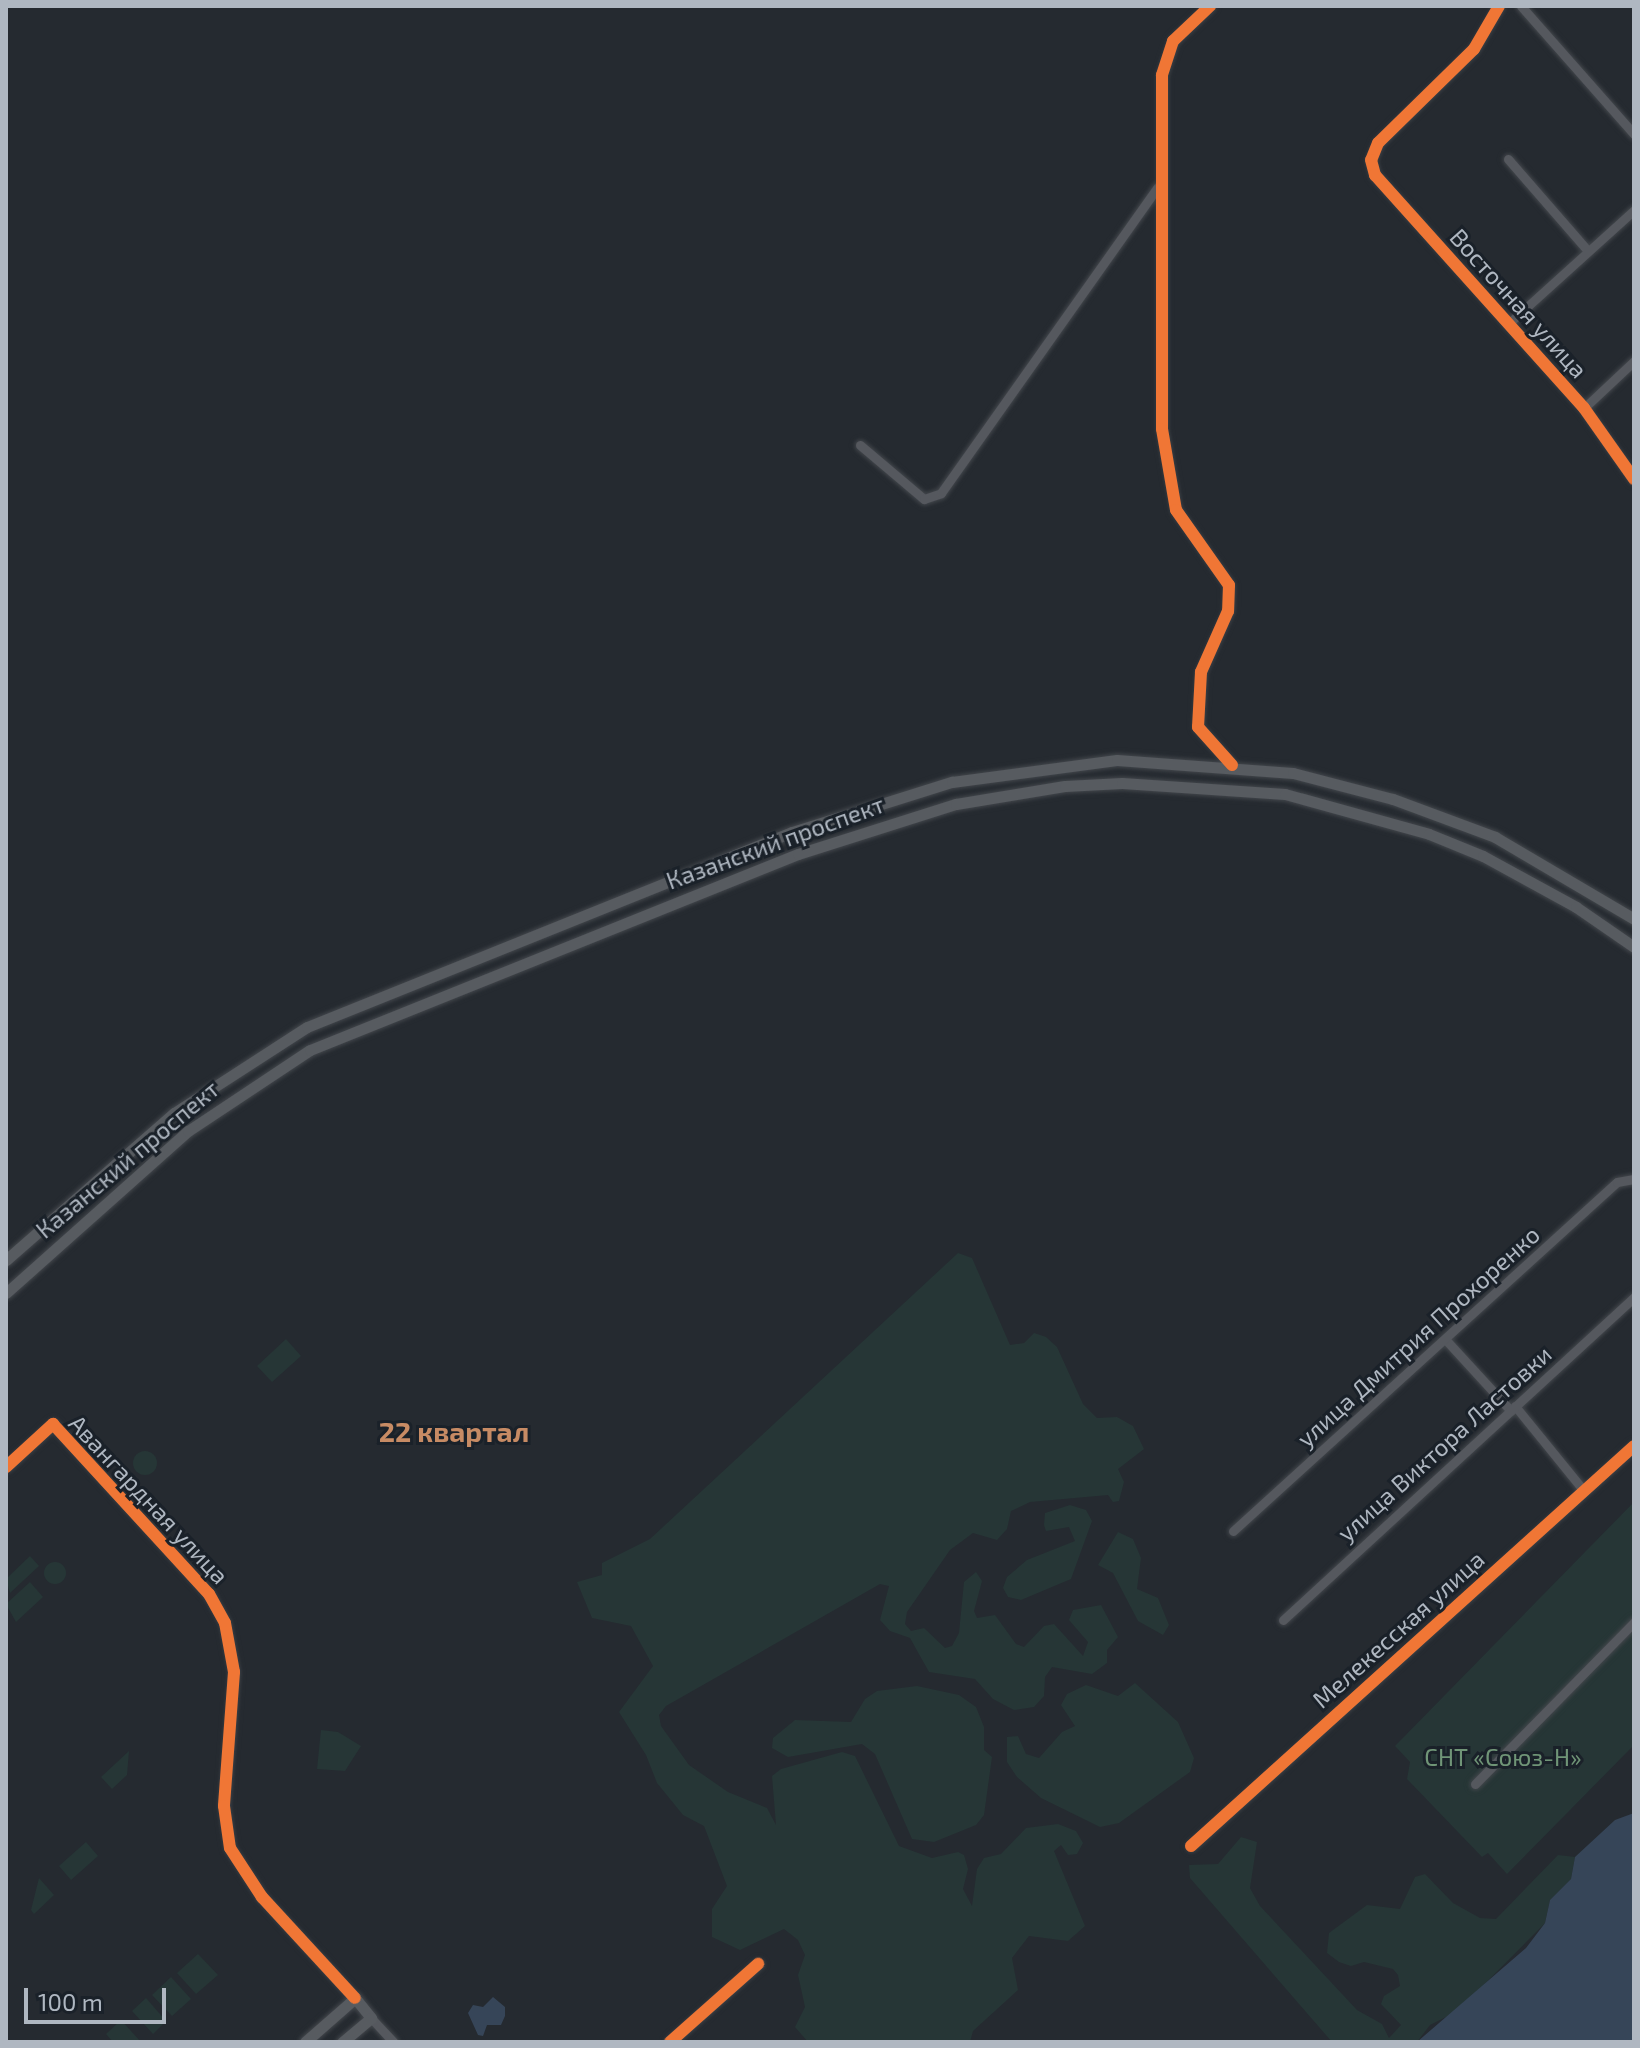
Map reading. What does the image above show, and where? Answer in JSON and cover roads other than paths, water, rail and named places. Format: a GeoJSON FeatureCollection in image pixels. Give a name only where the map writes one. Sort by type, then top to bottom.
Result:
{"type":"FeatureCollection","features":[{"type":"Feature","properties":{"kind":"main road","name":"Казанский проспект"},"geometry":{"type":"LineString","coordinates":[[6,1260],[174,1113],[259,1054],[359,1003],[843,814],[952,782],[1117,760],[1232,765],[1337,783],[1440,814],[1545,863],[1634,919]]}},
{"type":"Feature","properties":{"kind":"main road","name":"Казанский проспект"},"geometry":{"type":"LineString","coordinates":[[6,1293],[188,1131],[268,1074],[372,1022],[907,816],[1065,786],[1181,783],[1285,794],[1429,834],[1532,882],[1634,947]]}},
{"type":"Feature","properties":{"kind":"main road"},"geometry":{"type":"LineString","coordinates":[[609,905],[600,916],[615,926]]}},
{"type":"Feature","properties":{"kind":"main road"},"geometry":{"type":"LineString","coordinates":[[305,2042],[355,1998],[371,2018],[342,2042]]}},
{"type":"Feature","properties":{"kind":"street"},"geometry":{"type":"LineString","coordinates":[[1210,6],[1173,41],[1162,75],[1159,186],[1162,429],[1176,510],[1229,585],[1228,611],[1201,672],[1198,727],[1232,765]]}},
{"type":"Feature","properties":{"kind":"street","name":"Восточная улица"},"geometry":{"type":"LineString","coordinates":[[1499,6],[1474,49],[1378,143],[1371,160],[1375,175],[1584,408],[1634,479]]}},
{"type":"Feature","properties":{"kind":"street"},"geometry":{"type":"LineString","coordinates":[[1521,6],[1634,134]]}},
{"type":"Feature","properties":{"kind":"street"},"geometry":{"type":"LineString","coordinates":[[1508,159],[1587,250]]}},
{"type":"Feature","properties":{"kind":"street"},"geometry":{"type":"LineString","coordinates":[[860,445],[924,499],[941,493],[1096,280],[1159,186]]}},
{"type":"Feature","properties":{"kind":"street"},"geometry":{"type":"LineString","coordinates":[[1508,324],[1634,210]]}},
{"type":"Feature","properties":{"kind":"street"},"geometry":{"type":"LineString","coordinates":[[1584,408],[1634,361]]}},
{"type":"Feature","properties":{"kind":"street","name":"улица Дмитрия Прохоренко"},"geometry":{"type":"LineString","coordinates":[[1233,1531],[1617,1182],[1634,1179]]}},
{"type":"Feature","properties":{"kind":"street","name":"улица Виктора Ластовки"},"geometry":{"type":"LineString","coordinates":[[1283,1620],[1634,1297]]}},
{"type":"Feature","properties":{"kind":"street"},"geometry":{"type":"LineString","coordinates":[[1446,1340],[1513,1408],[1584,1491]]}},
{"type":"Feature","properties":{"kind":"street","name":"Авангардная улица"},"geometry":{"type":"LineString","coordinates":[[6,1467],[53,1424],[209,1594],[225,1623],[233,1660],[224,1806],[230,1848],[262,1897],[355,1998]]}},
{"type":"Feature","properties":{"kind":"street","name":"Мелекесская улица"},"geometry":{"type":"LineString","coordinates":[[1191,1846],[1634,1446]]}},
{"type":"Feature","properties":{"kind":"street"},"geometry":{"type":"LineString","coordinates":[[1475,1784],[1634,1622]]}},
{"type":"Feature","properties":{"kind":"street"},"geometry":{"type":"LineString","coordinates":[[670,2042],[758,1964]]}},
{"type":"Feature","properties":{"kind":"street"},"geometry":{"type":"LineString","coordinates":[[371,2018],[393,2042]]}},
{"type":"Feature","properties":{"kind":"water"},"geometry":{"type":"Polygon","coordinates":[[[1634,1813],[1634,2042],[1417,2042],[1526,1948],[1545,1923],[1550,1900],[1571,1879],[1575,1857],[1615,1820],[1634,1813]]]}},
{"type":"Feature","properties":{"kind":"water"},"geometry":{"type":"Polygon","coordinates":[[[493,1997],[505,2007],[505,2016],[501,2025],[487,2025],[483,2036],[478,2035],[468,2013],[473,2005],[483,2007],[493,1997]]]}},
{"type":"Feature","properties":{"kind":"district","name":"22 квартал"},"geometry":{"type":"Point","coordinates":[454,1431]}},
{"type":"Feature","properties":{"kind":"park label","name":"СНТ «Союз-Н»"},"geometry":{"type":"Point","coordinates":[1503,1757]}}]}
